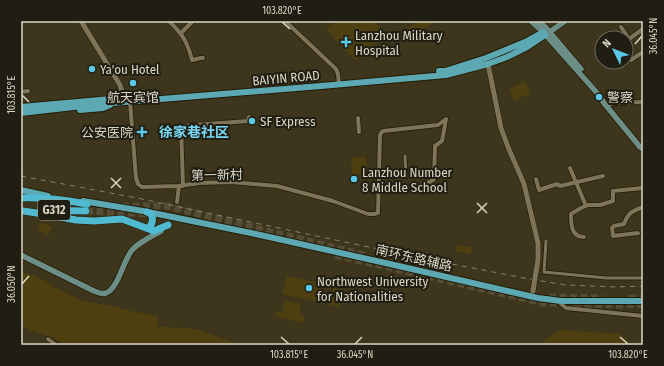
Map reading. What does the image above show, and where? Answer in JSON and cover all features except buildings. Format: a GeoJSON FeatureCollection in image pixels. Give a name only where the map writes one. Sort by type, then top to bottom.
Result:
{"type":"FeatureCollection","features":[{"type":"Feature","properties":{"kind":"highway"},"geometry":{"type":"LineString","coordinates":[[22,191],[43,198]]}},
{"type":"Feature","properties":{"kind":"highway","name":"G312"},"geometry":{"type":"LineString","coordinates":[[21,198],[64,200],[86,208],[22,212]]}},
{"type":"Feature","properties":{"kind":"highway"},"geometry":{"type":"LineString","coordinates":[[22,212],[76,220],[122,220],[154,231],[168,225]]}},
{"type":"Feature","properties":{"kind":"highway"},"geometry":{"type":"LineString","coordinates":[[146,228],[149,228],[153,221],[151,214],[147,212]]}},
{"type":"Feature","properties":{"kind":"main road"},"geometry":{"type":"LineString","coordinates":[[531,21],[546,32]]}},
{"type":"Feature","properties":{"kind":"main road"},"geometry":{"type":"LineString","coordinates":[[539,21],[546,32],[643,145]]}},
{"type":"Feature","properties":{"kind":"main road"},"geometry":{"type":"LineString","coordinates":[[546,32],[559,21]]}},
{"type":"Feature","properties":{"kind":"main road"},"geometry":{"type":"LineString","coordinates":[[546,32],[566,21]]}},
{"type":"Feature","properties":{"kind":"main road","name":"BAIYIN ROAD"},"geometry":{"type":"LineString","coordinates":[[123,100],[130,102],[444,71],[486,58],[546,32]]}},
{"type":"Feature","properties":{"kind":"main road","name":"BAIYIN ROAD"},"geometry":{"type":"LineString","coordinates":[[21,113],[123,100],[339,82],[446,75],[488,64],[507,57],[527,46],[546,32]]}},
{"type":"Feature","properties":{"kind":"main road"},"geometry":{"type":"LineString","coordinates":[[21,108],[101,100],[115,101]]}},
{"type":"Feature","properties":{"kind":"main road"},"geometry":{"type":"LineString","coordinates":[[21,117],[103,108],[115,101]]}},
{"type":"Feature","properties":{"kind":"main road","name":"BAIYIN ROAD"},"geometry":{"type":"LineString","coordinates":[[21,108],[100,103]]}},
{"type":"Feature","properties":{"kind":"main road"},"geometry":{"type":"LineString","coordinates":[[608,105],[643,149]]}},
{"type":"Feature","properties":{"kind":"main road","name":"南环东路辅路"},"geometry":{"type":"LineString","coordinates":[[22,191],[182,219],[561,301],[643,301]]}},
{"type":"Feature","properties":{"kind":"main road"},"geometry":{"type":"LineString","coordinates":[[21,255],[94,291],[106,293],[117,281],[125,261],[134,248],[168,225],[182,219]]}},
{"type":"Feature","properties":{"kind":"street"},"geometry":{"type":"LineString","coordinates":[[81,21],[120,85],[123,100]]}},
{"type":"Feature","properties":{"kind":"street"},"geometry":{"type":"LineString","coordinates":[[169,21],[181,33],[189,49],[192,60],[203,58]]}},
{"type":"Feature","properties":{"kind":"street"},"geometry":{"type":"LineString","coordinates":[[181,33],[193,21]]}},
{"type":"Feature","properties":{"kind":"street"},"geometry":{"type":"LineString","coordinates":[[285,21],[336,69],[339,82]]}},
{"type":"Feature","properties":{"kind":"street"},"geometry":{"type":"LineString","coordinates":[[621,27],[629,39],[643,29]]}},
{"type":"Feature","properties":{"kind":"street"},"geometry":{"type":"LineString","coordinates":[[634,58],[643,52]]}},
{"type":"Feature","properties":{"kind":"street"},"geometry":{"type":"LineString","coordinates":[[488,64],[501,128],[524,184],[538,242],[538,260],[532,294]]}},
{"type":"Feature","properties":{"kind":"street"},"geometry":{"type":"LineString","coordinates":[[21,92],[28,91]]}},
{"type":"Feature","properties":{"kind":"street"},"geometry":{"type":"LineString","coordinates":[[130,102],[136,178],[138,184],[145,188],[181,186],[177,202]]}},
{"type":"Feature","properties":{"kind":"street"},"geometry":{"type":"LineString","coordinates":[[608,105],[643,102]]}},
{"type":"Feature","properties":{"kind":"street","name":"第一新村"},"geometry":{"type":"LineString","coordinates":[[249,117],[248,121],[181,126],[181,186],[200,183],[232,182],[277,186],[333,200],[368,214],[378,213],[381,133],[383,131],[438,125],[446,119],[442,141],[436,146],[434,179],[425,184],[419,185]]}},
{"type":"Feature","properties":{"kind":"street"},"geometry":{"type":"LineString","coordinates":[[358,118],[359,132]]}},
{"type":"Feature","properties":{"kind":"street"},"geometry":{"type":"LineString","coordinates":[[405,156],[406,177]]}},
{"type":"Feature","properties":{"kind":"street"},"geometry":{"type":"LineString","coordinates":[[570,168],[586,206]]}},
{"type":"Feature","properties":{"kind":"street"},"geometry":{"type":"LineString","coordinates":[[536,179],[539,190],[557,184],[560,186],[603,176]]}},
{"type":"Feature","properties":{"kind":"street"},"geometry":{"type":"LineString","coordinates":[[584,237],[576,235],[573,231],[571,225],[571,214],[588,205],[600,205],[614,201],[613,191],[643,188]]}},
{"type":"Feature","properties":{"kind":"street"},"geometry":{"type":"LineString","coordinates":[[638,233],[613,236],[612,228],[614,226],[624,224],[630,213],[643,207]]}},
{"type":"Feature","properties":{"kind":"street"},"geometry":{"type":"LineString","coordinates":[[546,241],[544,272],[606,278],[643,278]]}},
{"type":"Feature","properties":{"kind":"street"},"geometry":{"type":"LineString","coordinates":[[561,301],[561,304],[566,308],[643,316]]}},
{"type":"Feature","properties":{"kind":"street"},"geometry":{"type":"LineString","coordinates":[[48,339],[56,345]]}},
{"type":"Feature","properties":{"kind":"shaded area"},"geometry":{"type":"Polygon","coordinates":[[[335,21],[374,21],[384,32],[376,43],[355,60],[326,29],[335,21]]]}},
{"type":"Feature","properties":{"kind":"shaded area"},"geometry":{"type":"Polygon","coordinates":[[[418,21],[431,21],[433,23],[411,39],[405,30],[418,21]]]}},
{"type":"Feature","properties":{"kind":"shaded area"},"geometry":{"type":"Polygon","coordinates":[[[525,81],[530,93],[514,101],[509,89],[525,81]]]}},
{"type":"Feature","properties":{"kind":"shaded area"},"geometry":{"type":"Polygon","coordinates":[[[366,157],[367,174],[352,175],[351,158],[366,157]]]}},
{"type":"Feature","properties":{"kind":"shaded area"},"geometry":{"type":"Polygon","coordinates":[[[40,222],[52,227],[49,235],[37,230],[40,222]]]}},
{"type":"Feature","properties":{"kind":"shaded area"},"geometry":{"type":"Polygon","coordinates":[[[457,245],[472,247],[471,254],[456,252],[457,245]]]}},
{"type":"Feature","properties":{"kind":"shaded area"},"geometry":{"type":"Polygon","coordinates":[[[21,265],[24,273],[44,280],[54,287],[83,301],[158,316],[157,326],[199,330],[241,345],[64,345],[54,338],[29,330],[21,324],[21,265]]]}},
{"type":"Feature","properties":{"kind":"shaded area"},"geometry":{"type":"Polygon","coordinates":[[[287,276],[323,284],[319,302],[282,294],[287,276]]]}},
{"type":"Feature","properties":{"kind":"shaded area"},"geometry":{"type":"Polygon","coordinates":[[[333,288],[342,290],[338,307],[329,305],[333,288]]]}},
{"type":"Feature","properties":{"kind":"shaded area"},"geometry":{"type":"Polygon","coordinates":[[[285,300],[300,304],[300,313],[305,316],[303,323],[274,316],[276,311],[282,312],[285,300]]]}},
{"type":"Feature","properties":{"kind":"shaded area"},"geometry":{"type":"Polygon","coordinates":[[[560,330],[619,334],[626,339],[629,345],[542,345],[548,338],[560,330]]]}},
{"type":"Feature","properties":{"kind":"tunnel"},"geometry":{"type":"LineString","coordinates":[[122,206],[167,206],[364,255]]}},
{"type":"Feature","properties":{"kind":"tunnel"},"geometry":{"type":"LineString","coordinates":[[86,211],[149,214]]}},
{"type":"Feature","properties":{"kind":"tunnel"},"geometry":{"type":"LineString","coordinates":[[335,255],[543,303],[563,303]]}},
{"type":"Feature","properties":{"kind":"tunnel"},"geometry":{"type":"LineString","coordinates":[[549,297],[603,298]]}},
{"type":"Feature","properties":{"kind":"tunnel"},"geometry":{"type":"LineString","coordinates":[[629,298],[643,298]]}},
{"type":"Feature","properties":{"kind":"tunnel"},"geometry":{"type":"LineString","coordinates":[[574,304],[643,304]]}},
{"type":"Feature","properties":{"kind":"railway"},"geometry":{"type":"LineString","coordinates":[[21,176],[137,198],[416,257],[529,279],[566,285],[617,287],[643,286]]}},
{"type":"Feature","properties":{"kind":"place","name":"Lanzhou Military Hospital"},"geometry":{"type":"Point","coordinates":[346,42]}},
{"type":"Feature","properties":{"kind":"place","name":"Ya'ou Hotel"},"geometry":{"type":"Point","coordinates":[92,69]}},
{"type":"Feature","properties":{"kind":"place","name":"航天宾馆"},"geometry":{"type":"Point","coordinates":[133,83]}},
{"type":"Feature","properties":{"kind":"place","name":"警察"},"geometry":{"type":"Point","coordinates":[599,97]}},
{"type":"Feature","properties":{"kind":"place","name":"SF Express"},"geometry":{"type":"Point","coordinates":[252,121]}},
{"type":"Feature","properties":{"kind":"place","name":"公安医院"},"geometry":{"type":"Point","coordinates":[142,132]}},
{"type":"Feature","properties":{"kind":"place","name":"Lanzhou Number 8 Middle School"},"geometry":{"type":"Point","coordinates":[354,179]}},
{"type":"Feature","properties":{"kind":"place","name":"Northwest University for Nationalities"},"geometry":{"type":"Point","coordinates":[309,288]}},
{"type":"Feature","properties":{"kind":"district","name":"徐家巷社区"},"geometry":{"type":"Point","coordinates":[194,132]}}]}
